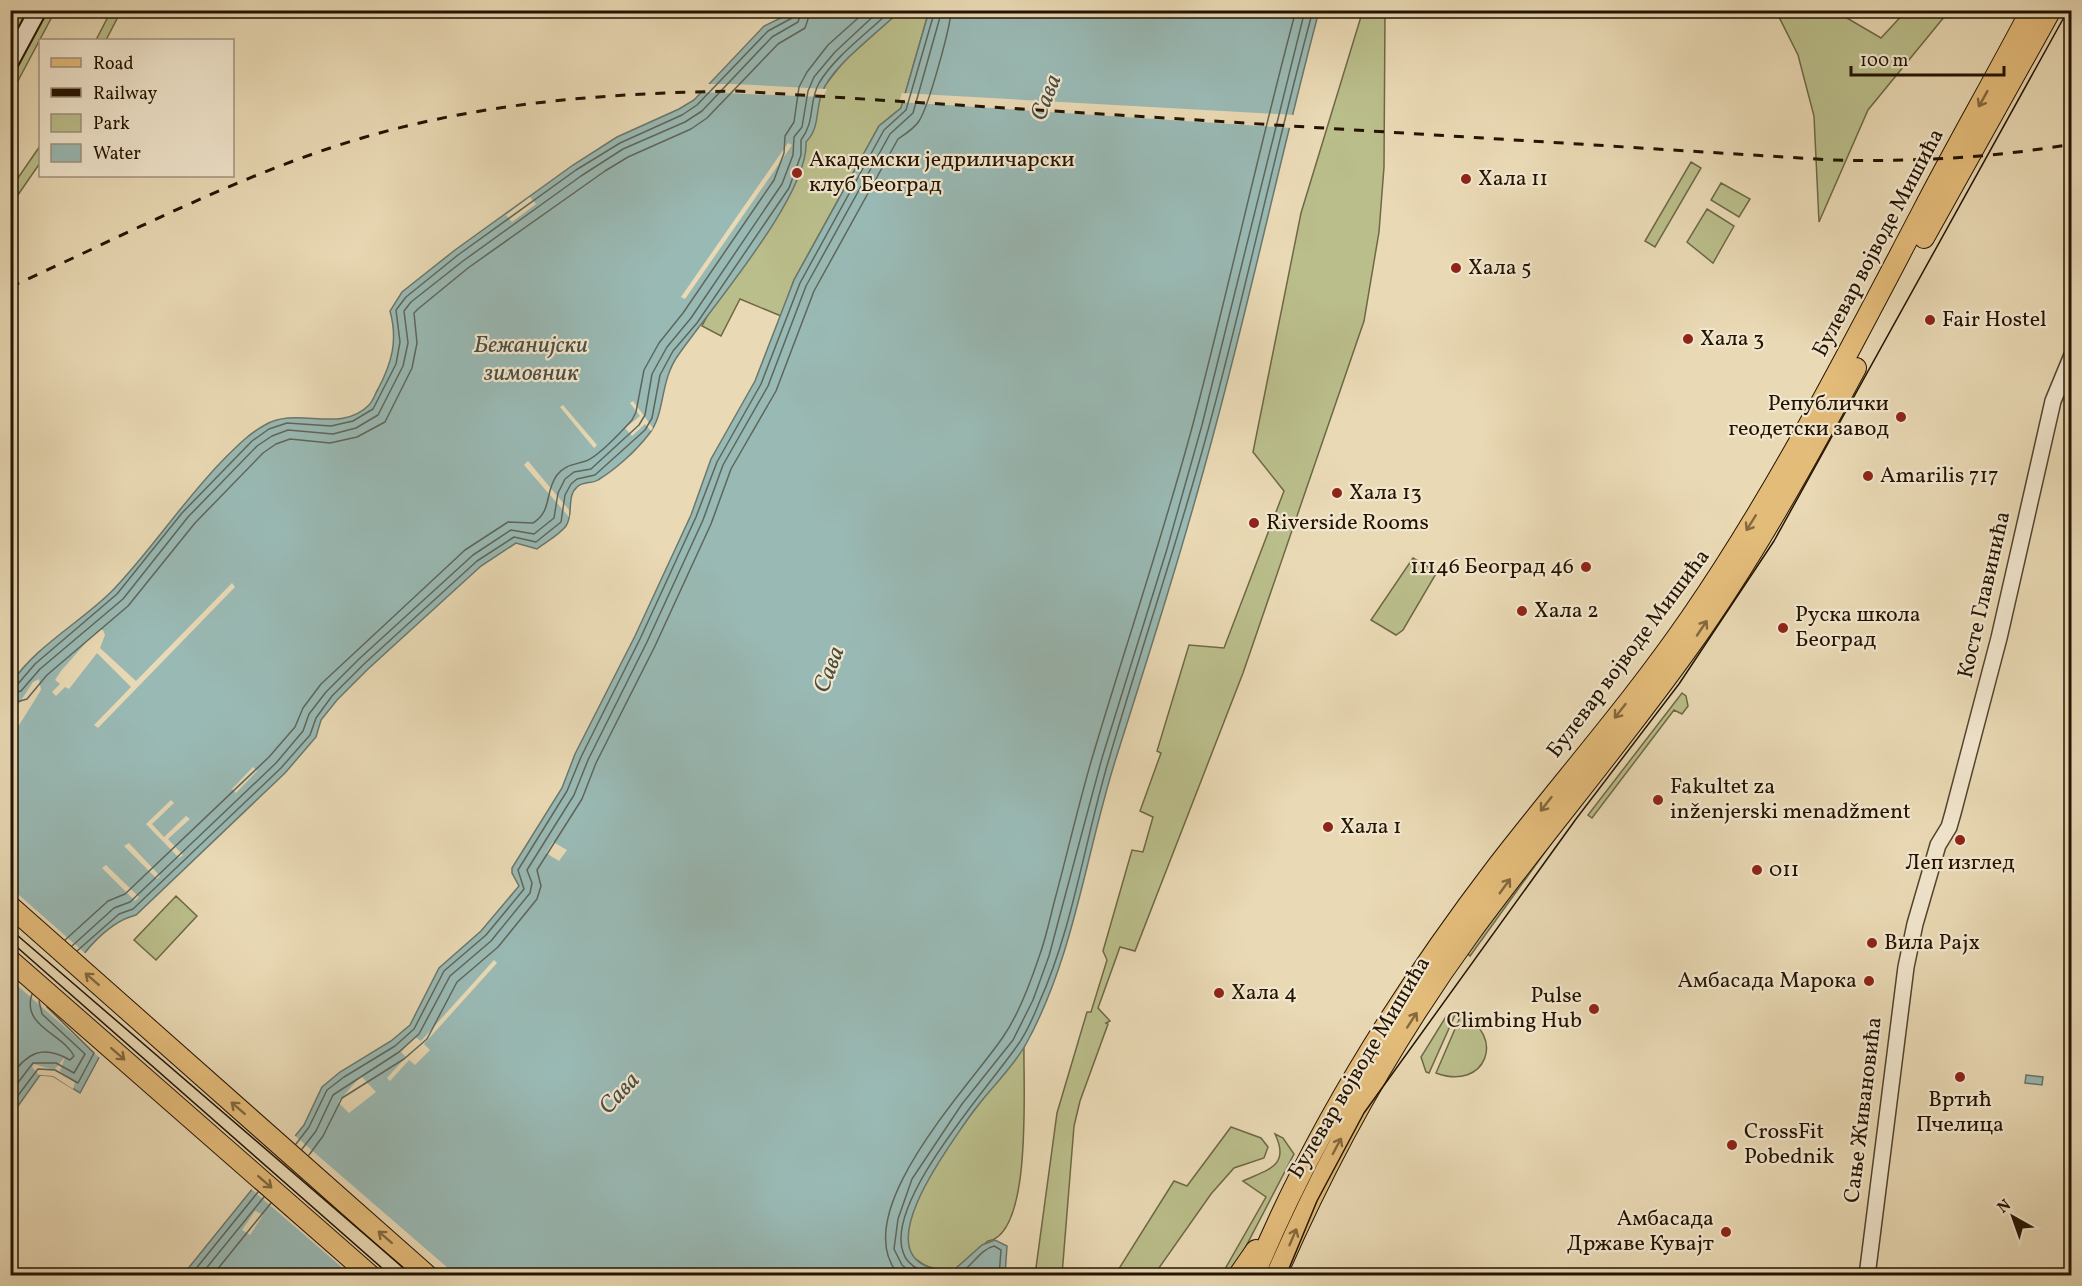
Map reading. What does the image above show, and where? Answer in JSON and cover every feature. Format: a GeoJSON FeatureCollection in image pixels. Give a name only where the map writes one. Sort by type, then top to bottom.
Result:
{"type":"FeatureCollection","features":[{"type":"Feature","properties":{"kind":"main road"},"geometry":{"type":"LineString","coordinates":[[10,62],[38,10]]}},
{"type":"Feature","properties":{"kind":"main road","name":"Булевар војводе Мишића"},"geometry":{"type":"LineString","coordinates":[[1254,1275],[1272,1232],[1328,1121],[1410,987],[1498,866],[1678,636],[1760,510],[1839,371],[2031,10]]}},
{"type":"Feature","properties":{"kind":"main road","name":"Булевар војводе Мишића"},"geometry":{"type":"LineString","coordinates":[[1276,1275],[1311,1198],[1347,1128],[1442,974],[1535,846],[1668,676],[1763,535],[1845,389],[1962,166],[2050,10]]}},
{"type":"Feature","properties":{"kind":"main road"},"geometry":{"type":"LineString","coordinates":[[10,906],[428,1275]]}},
{"type":"Feature","properties":{"kind":"main road"},"geometry":{"type":"LineString","coordinates":[[10,960],[371,1275]]}},
{"type":"Feature","properties":{"kind":"main road"},"geometry":{"type":"LineString","coordinates":[[1238,1275],[1272,1232]]}},
{"type":"Feature","properties":{"kind":"street","name":"Косте Главинића"},"geometry":{"type":"LineString","coordinates":[[1938,845],[1949,826],[1956,802],[1999,638],[2051,411],[2059,381],[2072,355]]}},
{"type":"Feature","properties":{"kind":"street","name":"Сање Живановића"},"geometry":{"type":"LineString","coordinates":[[1867,1275],[1903,983],[1915,924],[1938,845]]}},
{"type":"Feature","properties":{"kind":"green space"},"geometry":{"type":"Polygon","coordinates":[[[1363,10],[1385,12],[1384,167],[1379,232],[1364,321],[1243,673],[1135,951],[1120,947],[1098,1008],[1110,1021],[1106,1023],[1108,1024],[1080,1101],[1074,1126],[1062,1275],[1035,1275],[1057,1113],[1087,1012],[1091,1012],[1107,960],[1103,951],[1132,850],[1143,852],[1153,817],[1140,811],[1161,753],[1157,751],[1189,645],[1224,648],[1284,491],[1253,452],[1301,213],[1363,10]]]}},
{"type":"Feature","properties":{"kind":"green space"},"geometry":{"type":"Polygon","coordinates":[[[11,11],[29,11],[11,46],[11,11]]]}},
{"type":"Feature","properties":{"kind":"green space"},"geometry":{"type":"Polygon","coordinates":[[[47,11],[55,11],[11,94],[11,79],[47,11]]]}},
{"type":"Feature","properties":{"kind":"green space"},"geometry":{"type":"Polygon","coordinates":[[[111,11],[121,11],[107,39],[97,39],[111,11]]]}},
{"type":"Feature","properties":{"kind":"green space","name":"Академски једриличарски клуб Београд"},"geometry":{"type":"Polygon","coordinates":[[[900,11],[929,11],[901,108],[879,126],[794,280],[781,316],[740,299],[721,336],[702,326],[826,84],[844,61],[900,11]]]}},
{"type":"Feature","properties":{"kind":"green space"},"geometry":{"type":"Polygon","coordinates":[[[1776,11],[1835,11],[1881,38],[1906,11],[1949,11],[1868,110],[1819,222],[1814,116],[1798,55],[1776,11]]]}},
{"type":"Feature","properties":{"kind":"green space"},"geometry":{"type":"Polygon","coordinates":[[[39,147],[39,164],[11,205],[11,188],[39,147]]]}},
{"type":"Feature","properties":{"kind":"green space"},"geometry":{"type":"Polygon","coordinates":[[[1691,162],[1701,168],[1655,247],[1645,241],[1691,162]]]}},
{"type":"Feature","properties":{"kind":"green space"},"geometry":{"type":"Polygon","coordinates":[[[1721,183],[1750,199],[1739,217],[1711,200],[1721,183]]]}},
{"type":"Feature","properties":{"kind":"green space"},"geometry":{"type":"Polygon","coordinates":[[[1707,209],[1734,226],[1713,263],[1687,242],[1707,209]]]}},
{"type":"Feature","properties":{"kind":"green space"},"geometry":{"type":"Polygon","coordinates":[[[1413,558],[1437,572],[1403,630],[1396,635],[1371,620],[1413,558]]]}},
{"type":"Feature","properties":{"kind":"green space"},"geometry":{"type":"Polygon","coordinates":[[[1682,693],[1686,696],[1688,706],[1682,714],[1674,710],[1592,818],[1588,815],[1682,693]]]}},
{"type":"Feature","properties":{"kind":"green space"},"geometry":{"type":"Polygon","coordinates":[[[1563,827],[1470,956],[1465,951],[1563,827]]]}},
{"type":"Feature","properties":{"kind":"green space"},"geometry":{"type":"Polygon","coordinates":[[[176,896],[197,916],[156,960],[134,940],[176,896]]]}},
{"type":"Feature","properties":{"kind":"green space"},"geometry":{"type":"Polygon","coordinates":[[[1447,1015],[1455,1015],[1429,1073],[1426,1072],[1421,1057],[1447,1015]]]}},
{"type":"Feature","properties":{"kind":"green space"},"geometry":{"type":"Polygon","coordinates":[[[1461,1015],[1475,1024],[1484,1035],[1486,1047],[1484,1059],[1478,1068],[1467,1075],[1453,1077],[1436,1073],[1461,1015]]]}},
{"type":"Feature","properties":{"kind":"green space"},"geometry":{"type":"Polygon","coordinates":[[[1024,1047],[1022,1155],[1019,1186],[1012,1213],[1002,1232],[955,1269],[932,1268],[912,1257],[908,1249],[908,1228],[917,1202],[950,1144],[1024,1047]]]}},
{"type":"Feature","properties":{"kind":"green space"},"geometry":{"type":"Polygon","coordinates":[[[1231,1127],[1261,1138],[1268,1147],[1264,1158],[1234,1168],[1211,1194],[1154,1275],[1115,1275],[1174,1181],[1187,1186],[1231,1127]]]}},
{"type":"Feature","properties":{"kind":"green space"},"geometry":{"type":"Polygon","coordinates":[[[1275,1134],[1283,1138],[1294,1154],[1231,1275],[1221,1276],[1266,1197],[1243,1181],[1274,1166],[1280,1154],[1275,1134]]]}},
{"type":"Feature","properties":{"kind":"water","name":"Бежанијски зимовник"},"geometry":{"type":"Polygon","coordinates":[[[795,11],[900,11],[849,57],[825,86],[814,129],[806,142],[803,164],[792,191],[756,251],[673,364],[658,416],[649,434],[612,471],[596,481],[577,487],[572,496],[570,516],[566,526],[560,532],[537,549],[516,543],[481,566],[368,669],[321,720],[316,737],[285,773],[136,915],[124,919],[101,935],[81,957],[58,991],[103,1050],[80,1093],[53,1076],[40,1075],[11,1116],[10,685],[46,646],[114,589],[211,473],[249,435],[278,420],[345,418],[369,405],[390,361],[393,332],[390,311],[402,292],[455,250],[573,165],[617,137],[694,100],[764,26],[795,11]]]}},
{"type":"Feature","properties":{"kind":"water","name":"Сава"},"geometry":{"type":"Polygon","coordinates":[[[929,11],[1319,11],[1203,473],[1106,791],[1057,975],[1026,1044],[946,1150],[922,1193],[908,1235],[911,1252],[922,1264],[947,1270],[955,1269],[982,1245],[995,1240],[1007,1246],[1005,1275],[182,1276],[304,1125],[322,1087],[340,1072],[391,1041],[410,1025],[439,968],[481,931],[519,886],[512,873],[512,868],[562,788],[575,754],[635,636],[691,515],[711,459],[755,381],[794,280],[879,126],[901,108],[929,11]]]}},
{"type":"Feature","properties":{"kind":"water"},"geometry":{"type":"Polygon","coordinates":[[[2026,1075],[2043,1077],[2042,1085],[2025,1083],[2026,1075]]]}},
{"type":"Feature","properties":{"kind":"pier"},"geometry":{"type":"Polygon","coordinates":[[[705,84],[827,89],[823,97],[698,92],[705,84]]]}},
{"type":"Feature","properties":{"kind":"pier"},"geometry":{"type":"Polygon","coordinates":[[[902,93],[1295,115],[1292,128],[899,102],[902,93]]]}},
{"type":"Feature","properties":{"kind":"pier"},"geometry":{"type":"Polygon","coordinates":[[[788,143],[792,145],[685,299],[681,297],[788,143]]]}},
{"type":"Feature","properties":{"kind":"pier"},"geometry":{"type":"Polygon","coordinates":[[[530,197],[536,204],[512,222],[506,215],[530,197]]]}},
{"type":"Feature","properties":{"kind":"pier"},"geometry":{"type":"Polygon","coordinates":[[[633,401],[653,428],[651,431],[645,424],[632,436],[625,428],[640,416],[630,403],[633,401]]]}},
{"type":"Feature","properties":{"kind":"pier"},"geometry":{"type":"Polygon","coordinates":[[[563,405],[597,445],[594,448],[560,407],[563,405]]]}},
{"type":"Feature","properties":{"kind":"pier"},"geometry":{"type":"Polygon","coordinates":[[[528,461],[569,510],[569,517],[524,465],[528,461]]]}},
{"type":"Feature","properties":{"kind":"pier"},"geometry":{"type":"Polygon","coordinates":[[[232,583],[235,587],[98,728],[94,725],[131,687],[97,653],[69,689],[65,687],[56,696],[52,692],[60,684],[55,680],[61,671],[100,630],[103,630],[105,635],[100,648],[136,681],[232,583]]]}},
{"type":"Feature","properties":{"kind":"pier"},"geometry":{"type":"Polygon","coordinates":[[[39,679],[41,690],[11,738],[11,716],[33,682],[39,679]]]}},
{"type":"Feature","properties":{"kind":"pier"},"geometry":{"type":"Polygon","coordinates":[[[253,767],[257,771],[236,793],[232,789],[253,767]]]}},
{"type":"Feature","properties":{"kind":"pier"},"geometry":{"type":"Polygon","coordinates":[[[171,800],[174,803],[152,824],[164,837],[186,816],[190,819],[168,839],[183,855],[179,858],[146,824],[171,800]]]}},
{"type":"Feature","properties":{"kind":"pier"},"geometry":{"type":"Polygon","coordinates":[[[553,842],[567,850],[559,861],[546,853],[553,842]]]}},
{"type":"Feature","properties":{"kind":"pier"},"geometry":{"type":"Polygon","coordinates":[[[129,843],[160,876],[157,879],[124,846],[129,843]]]}},
{"type":"Feature","properties":{"kind":"pier"},"geometry":{"type":"Polygon","coordinates":[[[106,865],[139,897],[135,901],[102,868],[106,865]]]}},
{"type":"Feature","properties":{"kind":"pier"},"geometry":{"type":"Polygon","coordinates":[[[11,888],[86,954],[77,964],[60,993],[106,1051],[101,1059],[11,980],[11,888]]]}},
{"type":"Feature","properties":{"kind":"pier"},"geometry":{"type":"Polygon","coordinates":[[[494,960],[497,963],[424,1044],[430,1050],[415,1065],[409,1060],[390,1081],[387,1078],[406,1057],[401,1052],[415,1037],[421,1041],[494,960]]]}},
{"type":"Feature","properties":{"kind":"pier"},"geometry":{"type":"Polygon","coordinates":[[[65,1057],[60,1071],[75,1083],[73,1089],[53,1076],[39,1075],[32,1067],[34,1064],[54,1070],[65,1057]]]}},
{"type":"Feature","properties":{"kind":"pier"},"geometry":{"type":"Polygon","coordinates":[[[361,1076],[376,1092],[349,1113],[338,1102],[361,1076]]]}},
{"type":"Feature","properties":{"kind":"pier"},"geometry":{"type":"Polygon","coordinates":[[[293,1134],[456,1275],[352,1276],[250,1188],[293,1134]]]}},
{"type":"Feature","properties":{"kind":"pier"},"geometry":{"type":"Polygon","coordinates":[[[255,1211],[263,1215],[250,1235],[242,1230],[255,1211]]]}},
{"type":"Feature","properties":{"kind":"tram line"},"geometry":{"type":"LineString","coordinates":[[1286,1276],[1317,1201],[1364,1113],[1576,819],[1679,684],[1774,541],[2068,10]]}},
{"type":"Feature","properties":{"kind":"tram line"},"geometry":{"type":"LineString","coordinates":[[10,929],[413,1276]]}},
{"type":"Feature","properties":{"kind":"tram line"},"geometry":{"type":"LineString","coordinates":[[10,941],[391,1276]]}},
{"type":"Feature","properties":{"kind":"railway"},"geometry":{"type":"LineString","coordinates":[[10,287],[228,187],[362,138],[454,116],[594,97],[736,91],[1832,160],[1952,158],[2012,153],[2072,144]]}},
{"type":"Feature","properties":{"kind":"place","name":"Академски једриличарски клуб Београд"},"geometry":{"type":"Point","coordinates":[797,173]}},
{"type":"Feature","properties":{"kind":"place","name":"Хала 11"},"geometry":{"type":"Point","coordinates":[1466,179]}},
{"type":"Feature","properties":{"kind":"place","name":"Хала 5"},"geometry":{"type":"Point","coordinates":[1456,268]}},
{"type":"Feature","properties":{"kind":"place","name":"Fair Hostel"},"geometry":{"type":"Point","coordinates":[1930,320]}},
{"type":"Feature","properties":{"kind":"place","name":"Хала 3"},"geometry":{"type":"Point","coordinates":[1688,339]}},
{"type":"Feature","properties":{"kind":"place","name":"Републички геодетски завод"},"geometry":{"type":"Point","coordinates":[1901,417]}},
{"type":"Feature","properties":{"kind":"place","name":"Amarilis 717"},"geometry":{"type":"Point","coordinates":[1868,476]}},
{"type":"Feature","properties":{"kind":"place","name":"Хала 13"},"geometry":{"type":"Point","coordinates":[1337,493]}},
{"type":"Feature","properties":{"kind":"place","name":"Riverside Rooms"},"geometry":{"type":"Point","coordinates":[1254,523]}},
{"type":"Feature","properties":{"kind":"place","name":"11146 Београд 46"},"geometry":{"type":"Point","coordinates":[1586,567]}},
{"type":"Feature","properties":{"kind":"place","name":"Хала 2"},"geometry":{"type":"Point","coordinates":[1522,611]}},
{"type":"Feature","properties":{"kind":"place","name":"Руска школа Београд"},"geometry":{"type":"Point","coordinates":[1783,628]}},
{"type":"Feature","properties":{"kind":"place","name":"Fakultet za inženjerski menadžment"},"geometry":{"type":"Point","coordinates":[1658,800]}},
{"type":"Feature","properties":{"kind":"place","name":"Хала 1"},"geometry":{"type":"Point","coordinates":[1328,827]}},
{"type":"Feature","properties":{"kind":"place","name":"Леп изглед"},"geometry":{"type":"Point","coordinates":[1960,840]}},
{"type":"Feature","properties":{"kind":"place","name":"011"},"geometry":{"type":"Point","coordinates":[1757,870]}},
{"type":"Feature","properties":{"kind":"place","name":"Вила Рајх"},"geometry":{"type":"Point","coordinates":[1872,943]}},
{"type":"Feature","properties":{"kind":"place","name":"Амбасада Марока"},"geometry":{"type":"Point","coordinates":[1869,981]}},
{"type":"Feature","properties":{"kind":"place","name":"Хала 4"},"geometry":{"type":"Point","coordinates":[1219,993]}},
{"type":"Feature","properties":{"kind":"place","name":"Pulse Climbing Hub"},"geometry":{"type":"Point","coordinates":[1594,1009]}},
{"type":"Feature","properties":{"kind":"place","name":"Вртић Пчелица"},"geometry":{"type":"Point","coordinates":[1960,1077]}},
{"type":"Feature","properties":{"kind":"place","name":"CrossFit Pobednik"},"geometry":{"type":"Point","coordinates":[1732,1145]}},
{"type":"Feature","properties":{"kind":"place","name":"Амбасада Државе Кувајт"},"geometry":{"type":"Point","coordinates":[1726,1232]}}]}
